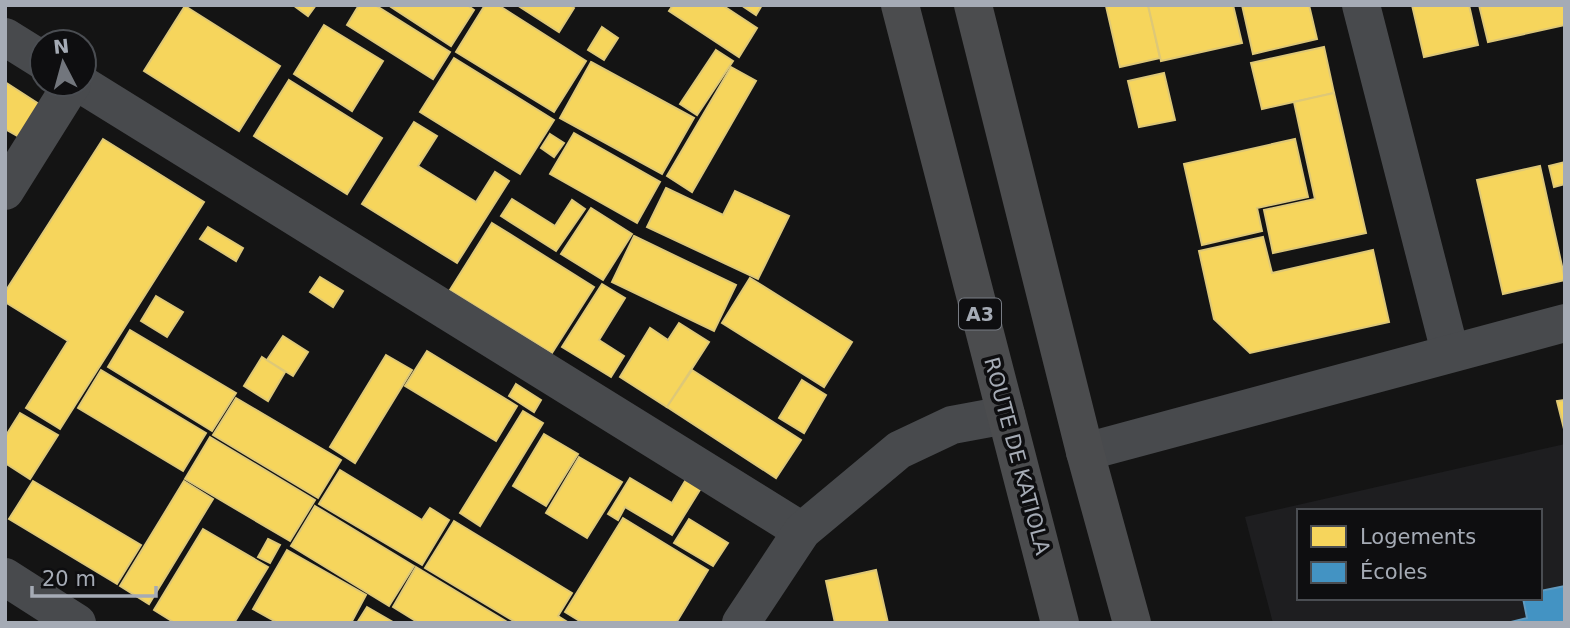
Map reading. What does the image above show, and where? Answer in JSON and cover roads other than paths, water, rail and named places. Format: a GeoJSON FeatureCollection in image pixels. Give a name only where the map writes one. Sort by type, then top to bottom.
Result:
{"type":"FeatureCollection","features":[{"type":"Feature","properties":{"kind":"highway"},"geometry":{"type":"LineString","coordinates":[[973,5],[1085,452],[1132,623]]}},
{"type":"Feature","properties":{"kind":"highway","name":"ROUTE DE KATIOLA"},"geometry":{"type":"LineString","coordinates":[[894,10],[1006,415],[1060,623]]}},
{"type":"Feature","properties":{"kind":"street"},"geometry":{"type":"LineString","coordinates":[[1360,5],[1450,352]]}},
{"type":"Feature","properties":{"kind":"street"},"geometry":{"type":"LineString","coordinates":[[5,37],[28,51]]}},
{"type":"Feature","properties":{"kind":"street"},"geometry":{"type":"LineString","coordinates":[[98,95],[802,531]]}},
{"type":"Feature","properties":{"kind":"street"},"geometry":{"type":"LineString","coordinates":[[5,191],[63,98]]}},
{"type":"Feature","properties":{"kind":"street"},"geometry":{"type":"LineString","coordinates":[[1085,452],[1565,323]]}},
{"type":"Feature","properties":{"kind":"street"},"geometry":{"type":"LineString","coordinates":[[741,623],[802,531],[899,450],[952,425],[1006,415]]}},
{"type":"Feature","properties":{"kind":"street"},"geometry":{"type":"LineString","coordinates":[[5,577],[77,623]]}}]}
